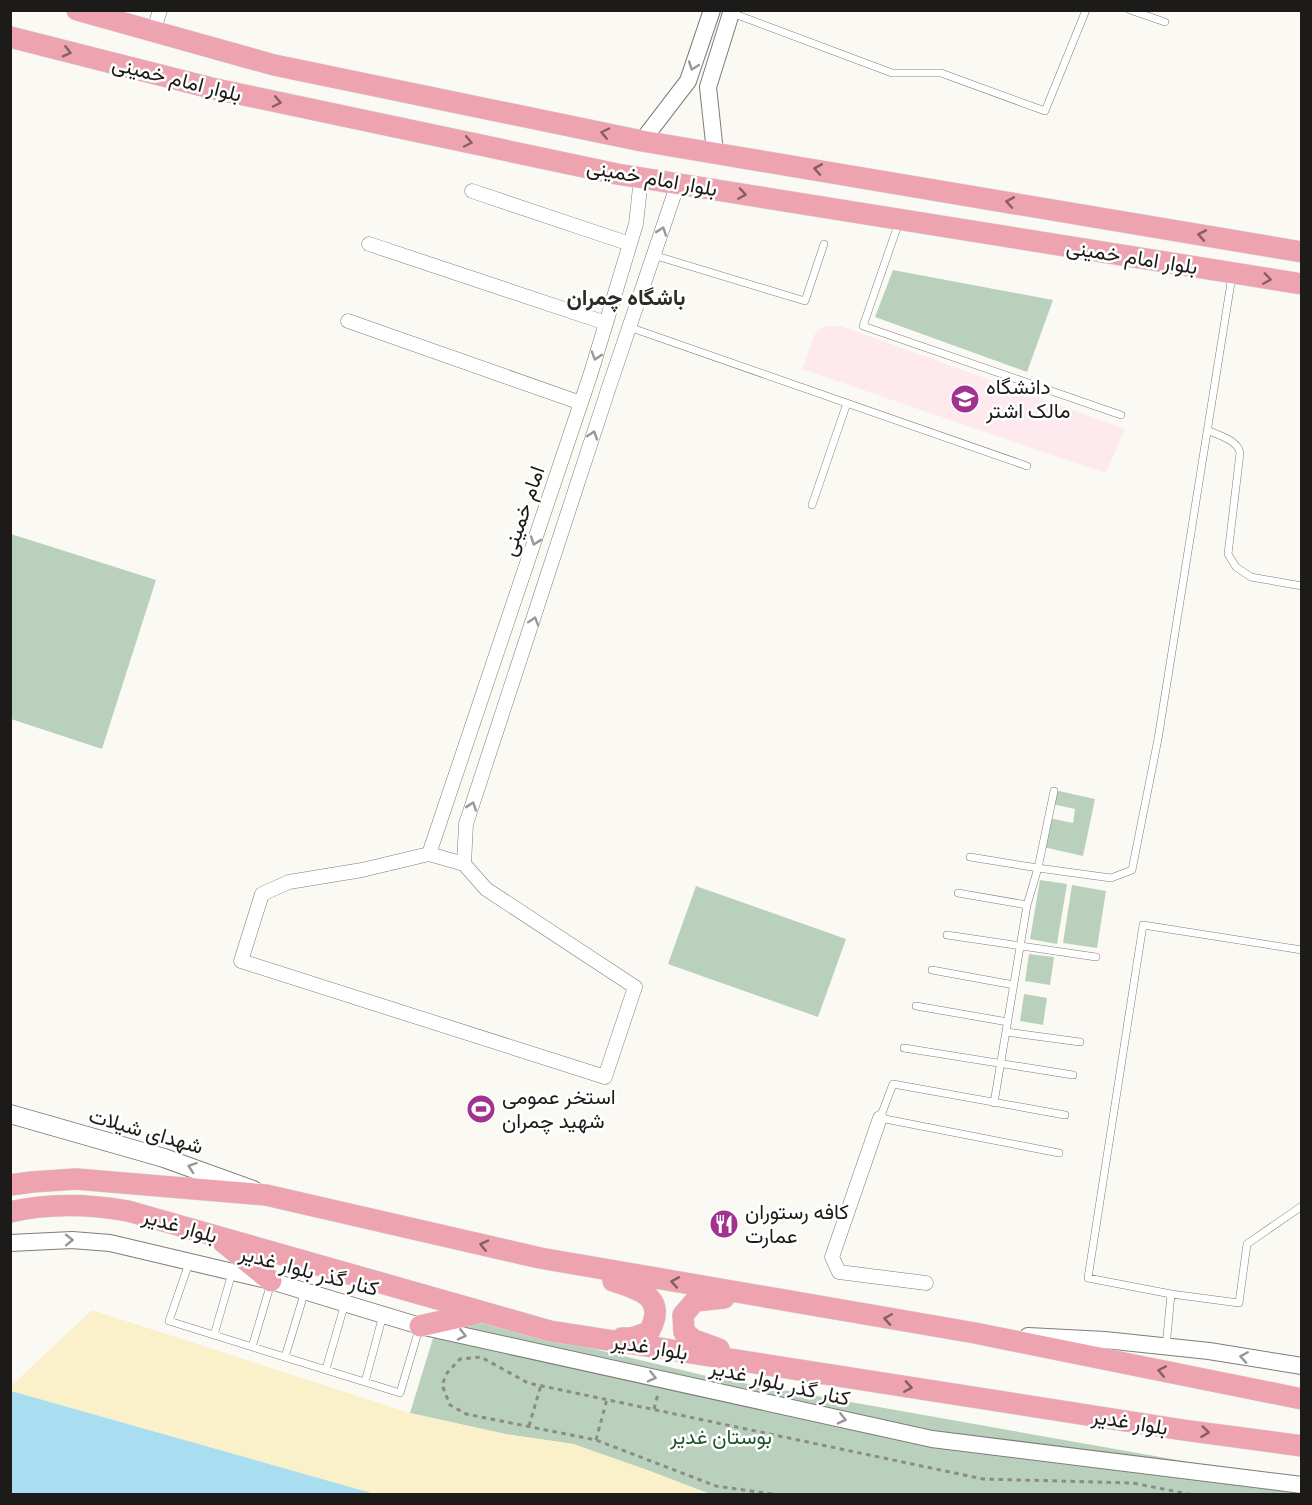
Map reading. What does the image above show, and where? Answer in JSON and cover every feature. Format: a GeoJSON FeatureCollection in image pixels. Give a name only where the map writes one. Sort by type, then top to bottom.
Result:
{"type":"FeatureCollection","features":[{"type":"Feature","properties":{"kind":"main road","name":"بلوار امام خمینی"},"geometry":{"type":"LineString","coordinates":[[77,10],[274,65],[642,141],[1302,252]]}},
{"type":"Feature","properties":{"kind":"main road"},"geometry":{"type":"LineString","coordinates":[[10,31],[32,44]]}},
{"type":"Feature","properties":{"kind":"main road","name":"بلوار امام خمینی"},"geometry":{"type":"LineString","coordinates":[[10,37],[211,88],[641,178],[1302,284]]}},
{"type":"Feature","properties":{"kind":"main road"},"geometry":{"type":"LineString","coordinates":[[1232,274],[1235,241]]}},
{"type":"Feature","properties":{"kind":"main road","name":"شهدای شیلات"},"geometry":{"type":"LineString","coordinates":[[11,1115],[164,1158],[266,1195]]}},
{"type":"Feature","properties":{"kind":"main road","name":"بلوار غدیر"},"geometry":{"type":"LineString","coordinates":[[10,1185],[76,1179],[266,1195],[557,1261],[975,1333],[1302,1399]]}},
{"type":"Feature","properties":{"kind":"main road","name":"بلوار غدیر"},"geometry":{"type":"LineString","coordinates":[[10,1212],[58,1206],[112,1208],[550,1331],[1183,1430],[1302,1446]]}},
{"type":"Feature","properties":{"kind":"main road"},"geometry":{"type":"LineString","coordinates":[[215,1236],[271,1281]]}},
{"type":"Feature","properties":{"kind":"main road"},"geometry":{"type":"LineString","coordinates":[[550,1331],[605,1338],[632,1338],[649,1332],[656,1320],[655,1306],[648,1295],[557,1261]]}},
{"type":"Feature","properties":{"kind":"main road"},"geometry":{"type":"LineString","coordinates":[[781,1368],[694,1340],[684,1332],[683,1315],[695,1301],[715,1297],[787,1302]]}},
{"type":"Feature","properties":{"kind":"main road"},"geometry":{"type":"LineString","coordinates":[[420,1326],[482,1312]]}},
{"type":"Feature","properties":{"kind":"street"},"geometry":{"type":"LineString","coordinates":[[153,33],[160,10]]}},
{"type":"Feature","properties":{"kind":"street"},"geometry":{"type":"LineString","coordinates":[[642,141],[688,81],[712,10]]}},
{"type":"Feature","properties":{"kind":"street"},"geometry":{"type":"LineString","coordinates":[[715,152],[708,87],[730,11]]}},
{"type":"Feature","properties":{"kind":"street","name":"امام خمینی"},"geometry":{"type":"LineString","coordinates":[[429,854],[589,380],[636,224],[641,178]]}},
{"type":"Feature","properties":{"kind":"street"},"geometry":{"type":"LineString","coordinates":[[464,864],[466,824],[678,183]]}},
{"type":"Feature","properties":{"kind":"street"},"geometry":{"type":"LineString","coordinates":[[472,191],[630,244]]}},
{"type":"Feature","properties":{"kind":"street"},"geometry":{"type":"LineString","coordinates":[[369,244],[606,323]]}},
{"type":"Feature","properties":{"kind":"street"},"geometry":{"type":"LineString","coordinates":[[623,267],[647,273]]}},
{"type":"Feature","properties":{"kind":"street"},"geometry":{"type":"LineString","coordinates":[[348,321],[581,403]]}},
{"type":"Feature","properties":{"kind":"street"},"geometry":{"type":"LineString","coordinates":[[589,380],[609,387]]}},
{"type":"Feature","properties":{"kind":"street"},"geometry":{"type":"LineString","coordinates":[[559,469],[580,476]]}},
{"type":"Feature","properties":{"kind":"street"},"geometry":{"type":"LineString","coordinates":[[527,565],[549,571]]}},
{"type":"Feature","properties":{"kind":"street"},"geometry":{"type":"LineString","coordinates":[[496,655],[520,663]]}},
{"type":"Feature","properties":{"kind":"street"},"geometry":{"type":"LineString","coordinates":[[467,743],[491,751]]}},
{"type":"Feature","properties":{"kind":"street"},"geometry":{"type":"LineString","coordinates":[[429,854],[464,864],[486,889],[634,987],[605,1077],[241,961],[262,894],[289,882],[362,870],[429,854]]}},
{"type":"Feature","properties":{"kind":"street"},"geometry":{"type":"LineString","coordinates":[[880,1118],[832,1257],[839,1272],[926,1283]]}},
{"type":"Feature","properties":{"kind":"street","name":"کنار گذر بلوار غدیر"},"geometry":{"type":"LineString","coordinates":[[10,1243],[72,1240],[101,1242],[271,1281],[420,1326],[932,1439],[1302,1485]]}},
{"type":"Feature","properties":{"kind":"street"},"geometry":{"type":"LineString","coordinates":[[975,1333],[1105,1340],[1209,1351],[1302,1366]]}},
{"type":"Feature","properties":{"kind":"lane"},"geometry":{"type":"LineString","coordinates":[[730,11],[892,73],[941,73],[1045,111],[1086,10]]}},
{"type":"Feature","properties":{"kind":"lane"},"geometry":{"type":"LineString","coordinates":[[1130,10],[1165,22]]}},
{"type":"Feature","properties":{"kind":"lane"},"geometry":{"type":"LineString","coordinates":[[900,220],[863,326],[1121,415]]}},
{"type":"Feature","properties":{"kind":"lane"},"geometry":{"type":"LineString","coordinates":[[653,255],[805,301],[824,244]]}},
{"type":"Feature","properties":{"kind":"lane"},"geometry":{"type":"LineString","coordinates":[[970,856],[1111,878],[1132,870],[1158,739],[1232,274]]}},
{"type":"Feature","properties":{"kind":"lane"},"geometry":{"type":"LineString","coordinates":[[629,327],[1027,466]]}},
{"type":"Feature","properties":{"kind":"lane"},"geometry":{"type":"LineString","coordinates":[[812,505],[847,404]]}},
{"type":"Feature","properties":{"kind":"lane"},"geometry":{"type":"LineString","coordinates":[[1206,430],[1239,447],[1228,554],[1236,567],[1251,577],[1302,586]]}},
{"type":"Feature","properties":{"kind":"lane"},"geometry":{"type":"LineString","coordinates":[[994,1103],[1027,905],[1038,868],[1054,791]]}},
{"type":"Feature","properties":{"kind":"lane"},"geometry":{"type":"LineString","coordinates":[[958,893],[1027,905]]}},
{"type":"Feature","properties":{"kind":"lane"},"geometry":{"type":"LineString","coordinates":[[1302,950],[1143,925],[1088,1278],[1239,1304],[1247,1244],[1302,1206]]}},
{"type":"Feature","properties":{"kind":"lane"},"geometry":{"type":"LineString","coordinates":[[947,935],[1096,957]]}},
{"type":"Feature","properties":{"kind":"lane"},"geometry":{"type":"LineString","coordinates":[[932,970],[1014,985]]}},
{"type":"Feature","properties":{"kind":"lane"},"geometry":{"type":"LineString","coordinates":[[916,1006],[1008,1022]]}},
{"type":"Feature","properties":{"kind":"lane"},"geometry":{"type":"LineString","coordinates":[[1006,1032],[1080,1042]]}},
{"type":"Feature","properties":{"kind":"lane"},"geometry":{"type":"LineString","coordinates":[[904,1048],[1073,1075]]}},
{"type":"Feature","properties":{"kind":"lane"},"geometry":{"type":"LineString","coordinates":[[1059,1153],[880,1118],[892,1084],[1065,1115]]}},
{"type":"Feature","properties":{"kind":"lane"},"geometry":{"type":"LineString","coordinates":[[189,1263],[170,1321],[400,1393],[420,1326]]}},
{"type":"Feature","properties":{"kind":"lane"},"geometry":{"type":"LineString","coordinates":[[214,1335],[232,1273]]}},
{"type":"Feature","properties":{"kind":"lane"},"geometry":{"type":"LineString","coordinates":[[252,1347],[271,1281]]}},
{"type":"Feature","properties":{"kind":"lane"},"geometry":{"type":"LineString","coordinates":[[285,1357],[305,1291]]}},
{"type":"Feature","properties":{"kind":"lane"},"geometry":{"type":"LineString","coordinates":[[1166,1347],[1171,1294]]}},
{"type":"Feature","properties":{"kind":"lane"},"geometry":{"type":"LineString","coordinates":[[326,1370],[345,1303]]}},
{"type":"Feature","properties":{"kind":"lane"},"geometry":{"type":"LineString","coordinates":[[364,1382],[383,1315]]}},
{"type":"Feature","properties":{"kind":"path"},"geometry":{"type":"LineString","coordinates":[[772,1494],[716,1486],[596,1440],[466,1414],[450,1405],[442,1385],[447,1373],[460,1359],[481,1357],[528,1383],[983,1479],[1133,1483],[1188,1494]]}},
{"type":"Feature","properties":{"kind":"path"},"geometry":{"type":"LineString","coordinates":[[529,1426],[541,1385]]}},
{"type":"Feature","properties":{"kind":"path"},"geometry":{"type":"LineString","coordinates":[[596,1440],[607,1399]]}},
{"type":"Feature","properties":{"kind":"shaded area","name":"دانشگاه مالک اشتر"},"geometry":{"type":"Polygon","coordinates":[[[824,326],[841,326],[1125,429],[1106,473],[802,369],[815,334],[824,326]]]}},
{"type":"Feature","properties":{"kind":"green space"},"geometry":{"type":"Polygon","coordinates":[[[893,270],[1053,300],[1027,372],[875,317],[893,270]]]}},
{"type":"Feature","properties":{"kind":"green space"},"geometry":{"type":"Polygon","coordinates":[[[11,534],[156,580],[102,749],[11,719],[11,534]]]}},
{"type":"Feature","properties":{"kind":"green space"},"geometry":{"type":"Polygon","coordinates":[[[1054,790],[1095,799],[1083,856],[1043,847],[1049,818],[1073,823],[1075,809],[1052,804],[1054,790]]]}},
{"type":"Feature","properties":{"kind":"green space"},"geometry":{"type":"Polygon","coordinates":[[[1040,880],[1067,884],[1057,944],[1030,939],[1040,880]]]}},
{"type":"Feature","properties":{"kind":"green space"},"geometry":{"type":"Polygon","coordinates":[[[1072,885],[1106,891],[1097,948],[1063,943],[1072,885]]]}},
{"type":"Feature","properties":{"kind":"green space"},"geometry":{"type":"Polygon","coordinates":[[[696,886],[846,939],[818,1017],[668,964],[696,886]]]}},
{"type":"Feature","properties":{"kind":"green space"},"geometry":{"type":"Polygon","coordinates":[[[1029,954],[1054,957],[1050,985],[1025,981],[1029,954]]]}},
{"type":"Feature","properties":{"kind":"green space"},"geometry":{"type":"Polygon","coordinates":[[[1024,994],[1047,998],[1043,1025],[1020,1021],[1024,994]]]}},
{"type":"Feature","properties":{"kind":"green space","name":"بوستان غدیر"},"geometry":{"type":"Polygon","coordinates":[[[441,1312],[715,1378],[1301,1482],[1301,1494],[710,1494],[573,1444],[505,1434],[410,1413],[441,1312]]]}},
{"type":"Feature","properties":{"kind":"sand"},"geometry":{"type":"Polygon","coordinates":[[[92,1310],[410,1413],[505,1434],[573,1444],[710,1494],[375,1494],[11,1391],[11,1386],[92,1310]]]}},
{"type":"Feature","properties":{"kind":"water"},"geometry":{"type":"Polygon","coordinates":[[[11,1391],[375,1494],[11,1494],[11,1391]]]}},
{"type":"Feature","properties":{"kind":"place","name":"دانشگاه مالک اشتر"},"geometry":{"type":"Point","coordinates":[965,399]}},
{"type":"Feature","properties":{"kind":"place","name":"استخر عمومی شهید چمران"},"geometry":{"type":"Point","coordinates":[481,1109]}},
{"type":"Feature","properties":{"kind":"place","name":"کافه رستوران عمارت"},"geometry":{"type":"Point","coordinates":[724,1224]}},
{"type":"Feature","properties":{"kind":"district","name":"باشگاه چمران"},"geometry":{"type":"Point","coordinates":[626,297]}}]}
